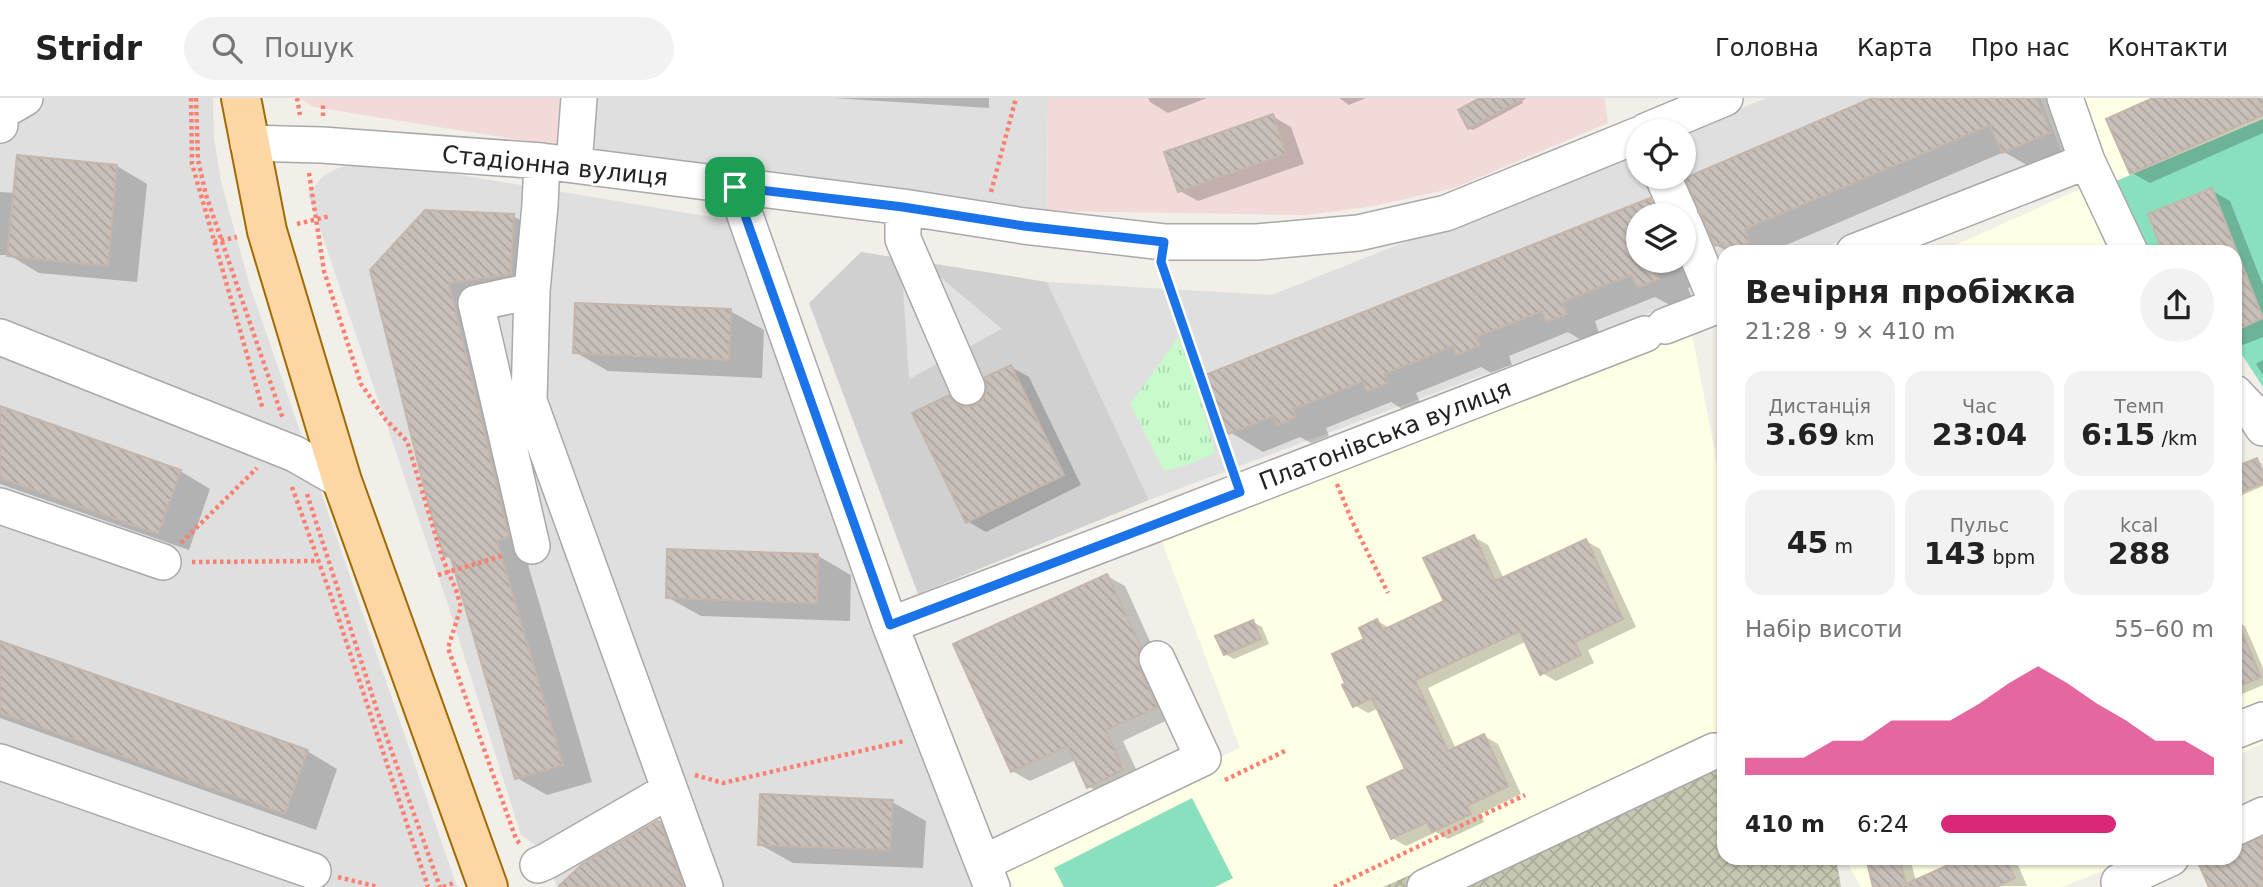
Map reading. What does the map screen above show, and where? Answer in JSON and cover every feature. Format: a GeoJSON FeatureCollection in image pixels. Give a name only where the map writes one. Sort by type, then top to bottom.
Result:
{"type":"FeatureCollection","features":[{"type":"Feature","properties":{"kind":"main road"},"geometry":{"type":"LineString","coordinates":[[241,98],[267,231],[342,481],[488,887]]}},
{"type":"Feature","properties":{"kind":"street"},"geometry":{"type":"LineString","coordinates":[[0,125],[1,112],[25,98]]}},
{"type":"Feature","properties":{"kind":"street"},"geometry":{"type":"LineString","coordinates":[[225,98],[241,98]]}},
{"type":"Feature","properties":{"kind":"street"},"geometry":{"type":"LineString","coordinates":[[579,98],[558,163],[540,205],[532,291],[529,401],[705,887]]}},
{"type":"Feature","properties":{"kind":"street"},"geometry":{"type":"LineString","coordinates":[[1675,119],[1725,98]]}},
{"type":"Feature","properties":{"kind":"street"},"geometry":{"type":"LineString","coordinates":[[2066,98],[2087,161],[2127,245]]}},
{"type":"Feature","properties":{"kind":"street","name":"Стадіонна вулиця"},"geometry":{"type":"LineString","coordinates":[[248,143],[305,144],[558,163],[903,207],[1024,226],[1164,242],[1287,240],[1357,233],[1446,213],[1626,140]]}},
{"type":"Feature","properties":{"kind":"street"},"geometry":{"type":"LineString","coordinates":[[1872,245],[2087,161]]}},
{"type":"Feature","properties":{"kind":"street"},"geometry":{"type":"LineString","coordinates":[[735,187],[890,625],[987,875],[1203,758],[1157,659]]}},
{"type":"Feature","properties":{"kind":"street"},"geometry":{"type":"LineString","coordinates":[[903,207],[903,239],[967,387]]}},
{"type":"Feature","properties":{"kind":"street"},"geometry":{"type":"LineString","coordinates":[[1696,250],[1717,295]]}},
{"type":"Feature","properties":{"kind":"street"},"geometry":{"type":"LineString","coordinates":[[532,291],[477,303],[532,546]]}},
{"type":"Feature","properties":{"kind":"street","name":"Платонівська вулиця"},"geometry":{"type":"LineString","coordinates":[[890,625],[1717,306]]}},
{"type":"Feature","properties":{"kind":"street"},"geometry":{"type":"LineString","coordinates":[[0,337],[295,454],[342,481]]}},
{"type":"Feature","properties":{"kind":"street"},"geometry":{"type":"LineString","coordinates":[[2242,400],[2263,428]]}},
{"type":"Feature","properties":{"kind":"street"},"geometry":{"type":"LineString","coordinates":[[0,506],[163,562]]}},
{"type":"Feature","properties":{"kind":"street"},"geometry":{"type":"LineString","coordinates":[[2242,729],[2263,720]]}},
{"type":"Feature","properties":{"kind":"street"},"geometry":{"type":"LineString","coordinates":[[1425,887],[1714,751]]}},
{"type":"Feature","properties":{"kind":"street"},"geometry":{"type":"LineString","coordinates":[[0,762],[313,871]]}},
{"type":"Feature","properties":{"kind":"street"},"geometry":{"type":"LineString","coordinates":[[538,865],[670,790]]}},
{"type":"Feature","properties":{"kind":"street"},"geometry":{"type":"LineString","coordinates":[[2242,825],[2263,815]]}},
{"type":"Feature","properties":{"kind":"street"},"geometry":{"type":"LineString","coordinates":[[2121,887],[2119,882],[2156,865]]}},
{"type":"Feature","properties":{"kind":"path"},"geometry":{"type":"LineString","coordinates":[[191,98],[192,164],[263,409],[319,561],[428,887]]}},
{"type":"Feature","properties":{"kind":"path"},"geometry":{"type":"LineString","coordinates":[[297,98],[324,271],[361,384],[386,420],[407,441],[442,557],[461,607],[448,648],[516,839],[522,847],[521,855],[533,856],[538,865]]}},
{"type":"Feature","properties":{"kind":"path"},"geometry":{"type":"LineString","coordinates":[[990,192],[1016,98]]}},
{"type":"Feature","properties":{"kind":"path"},"geometry":{"type":"LineString","coordinates":[[1164,242],[1161,262],[1240,492]]}},
{"type":"Feature","properties":{"kind":"path"},"geometry":{"type":"LineString","coordinates":[[163,562],[277,447]]}},
{"type":"Feature","properties":{"kind":"path"},"geometry":{"type":"LineString","coordinates":[[1325,457],[1352,521],[1388,593]]}},
{"type":"Feature","properties":{"kind":"path"},"geometry":{"type":"LineString","coordinates":[[438,575],[532,546]]}},
{"type":"Feature","properties":{"kind":"path"},"geometry":{"type":"LineString","coordinates":[[163,562],[319,561]]}},
{"type":"Feature","properties":{"kind":"path"},"geometry":{"type":"LineString","coordinates":[[723,783],[932,734]]}},
{"type":"Feature","properties":{"kind":"path"},"geometry":{"type":"LineString","coordinates":[[1334,887],[1525,795]]}},
{"type":"Feature","properties":{"kind":"path"},"geometry":{"type":"LineString","coordinates":[[313,871],[378,887]]}},
{"type":"Feature","properties":{"kind":"shaded area"},"geometry":{"type":"Polygon","coordinates":[[[0,98],[213,98],[214,137],[221,181],[249,283],[457,887],[0,887],[0,98]]]}},
{"type":"Feature","properties":{"kind":"shaded area"},"geometry":{"type":"Polygon","coordinates":[[[299,98],[568,98],[563,147],[314,107],[299,98]]]}},
{"type":"Feature","properties":{"kind":"shaded area"},"geometry":{"type":"Polygon","coordinates":[[[568,98],[1048,98],[1047,211],[563,147],[568,98]]]}},
{"type":"Feature","properties":{"kind":"shaded area"},"geometry":{"type":"Polygon","coordinates":[[[1048,98],[1605,98],[1608,123],[1454,188],[1374,206],[1306,215],[1047,211],[1048,98]]]}},
{"type":"Feature","properties":{"kind":"shaded area"},"geometry":{"type":"Polygon","coordinates":[[[1767,98],[2040,98],[2064,157],[1830,245],[1717,245],[1717,288],[1149,500],[1047,282],[1272,295],[1626,154],[1626,189],[1696,189],[1696,126],[1767,98]]]}},
{"type":"Feature","properties":{"kind":"shaded area"},"geometry":{"type":"Polygon","coordinates":[[[2077,98],[2263,98],[2263,119],[2114,182],[2077,98]]]}},
{"type":"Feature","properties":{"kind":"shaded area"},"geometry":{"type":"Polygon","coordinates":[[[359,162],[390,163],[747,223],[991,887],[557,887],[543,851],[521,835],[449,608],[308,194],[323,176],[359,162]]]}},
{"type":"Feature","properties":{"kind":"shaded area"},"geometry":{"type":"Polygon","coordinates":[[[2080,189],[2105,245],[1956,245],[2080,189]]]}},
{"type":"Feature","properties":{"kind":"shaded area"},"geometry":{"type":"Polygon","coordinates":[[[861,252],[1047,282],[1149,500],[918,594],[809,303],[861,252]]]}},
{"type":"Feature","properties":{"kind":"shaded area"},"geometry":{"type":"Polygon","coordinates":[[[901,258],[920,260],[1002,329],[909,379],[901,258]]]}},
{"type":"Feature","properties":{"kind":"shaded area"},"geometry":{"type":"Polygon","coordinates":[[[1691,329],[1717,463],[1717,740],[1383,887],[1013,887],[1002,861],[1240,748],[1162,542],[1691,329]]]}},
{"type":"Feature","properties":{"kind":"shaded area"},"geometry":{"type":"Polygon","coordinates":[[[2257,458],[2263,469],[2263,743],[2242,754],[2242,464],[2257,458]]]}},
{"type":"Feature","properties":{"kind":"shaded area"},"geometry":{"type":"Polygon","coordinates":[[[1717,740],[1717,865],[1837,865],[1841,887],[1383,887],[1717,740]]]}},
{"type":"Feature","properties":{"kind":"shaded area"},"geometry":{"type":"Polygon","coordinates":[[[1848,865],[2117,865],[2062,887],[1861,887],[1848,865]]]}},
{"type":"Feature","properties":{"kind":"green space"},"geometry":{"type":"Polygon","coordinates":[[[2263,119],[2263,387],[2242,355],[2242,245],[2143,245],[2114,182],[2263,119]]]}},
{"type":"Feature","properties":{"kind":"green space"},"geometry":{"type":"Polygon","coordinates":[[[1178,338],[1195,380],[1215,453],[1164,471],[1130,404],[1178,338]]]}},
{"type":"Feature","properties":{"kind":"green space"},"geometry":{"type":"Polygon","coordinates":[[[1192,798],[1233,878],[1215,887],[1064,887],[1054,868],[1192,798]]]}},
{"type":"Feature","properties":{"kind":"building"},"geometry":{"type":"Polygon","coordinates":[[[1480,98],[1525,98],[1468,129],[1458,110],[1480,98]]]}},
{"type":"Feature","properties":{"kind":"building"},"geometry":{"type":"Polygon","coordinates":[[[1872,98],[2036,98],[2051,132],[2002,153],[1990,125],[1745,229],[1750,242],[1742,245],[1723,243],[1715,246],[1690,189],[1696,189],[1696,173],[1872,98]]]}},
{"type":"Feature","properties":{"kind":"building"},"geometry":{"type":"Polygon","coordinates":[[[2153,98],[2263,98],[2263,115],[2130,174],[2106,119],[2153,98]]]}},
{"type":"Feature","properties":{"kind":"building"},"geometry":{"type":"Polygon","coordinates":[[[1273,114],[1286,154],[1178,192],[1164,152],[1273,114]]]}},
{"type":"Feature","properties":{"kind":"building"},"geometry":{"type":"Polygon","coordinates":[[[17,155],[117,165],[108,266],[7,256],[17,155]]]}},
{"type":"Feature","properties":{"kind":"building"},"geometry":{"type":"Polygon","coordinates":[[[2212,188],[2234,245],[2160,245],[2148,214],[2212,188]]]}},
{"type":"Feature","properties":{"kind":"building"},"geometry":{"type":"Polygon","coordinates":[[[1650,198],[1652,203],[1637,203],[1650,198]]]}},
{"type":"Feature","properties":{"kind":"building"},"geometry":{"type":"Polygon","coordinates":[[[1626,208],[1626,273],[1657,273],[1659,279],[1637,288],[1631,275],[1562,302],[1567,314],[1546,322],[1542,311],[1476,337],[1480,345],[1469,350],[1456,355],[1453,346],[1384,374],[1387,383],[1379,387],[1367,391],[1363,381],[1293,409],[1296,417],[1277,425],[1273,416],[1228,434],[1205,375],[1626,208]]]}},
{"type":"Feature","properties":{"kind":"building"},"geometry":{"type":"Polygon","coordinates":[[[425,210],[514,214],[511,274],[449,283],[509,537],[497,541],[563,765],[515,779],[450,555],[444,557],[427,499],[370,270],[425,210]]]}},
{"type":"Feature","properties":{"kind":"building"},"geometry":{"type":"Polygon","coordinates":[[[2242,264],[2263,318],[2242,328],[2242,264]]]}},
{"type":"Feature","properties":{"kind":"building"},"geometry":{"type":"Polygon","coordinates":[[[575,303],[731,309],[729,360],[573,353],[575,303]]]}},
{"type":"Feature","properties":{"kind":"building"},"geometry":{"type":"Polygon","coordinates":[[[1011,365],[1064,475],[966,523],[912,413],[949,395],[955,403],[964,407],[976,405],[987,390],[985,377],[1011,365]]]}},
{"type":"Feature","properties":{"kind":"building"},"geometry":{"type":"Polygon","coordinates":[[[0,406],[181,470],[158,534],[0,478],[0,406]]]}},
{"type":"Feature","properties":{"kind":"building"},"geometry":{"type":"Polygon","coordinates":[[[2257,458],[2263,474],[2263,483],[2242,491],[2242,464],[2257,458]]]}},
{"type":"Feature","properties":{"kind":"building"},"geometry":{"type":"Polygon","coordinates":[[[1474,535],[1495,581],[1586,539],[1623,619],[1575,642],[1581,655],[1540,675],[1520,631],[1415,680],[1448,751],[1484,734],[1508,786],[1467,806],[1471,814],[1432,832],[1427,822],[1391,839],[1367,787],[1405,769],[1372,698],[1353,707],[1342,685],[1345,683],[1332,654],[1364,639],[1359,628],[1377,619],[1383,630],[1444,601],[1423,558],[1474,535]]]}},
{"type":"Feature","properties":{"kind":"building"},"geometry":{"type":"Polygon","coordinates":[[[667,549],[818,554],[817,603],[666,598],[667,549]]]}},
{"type":"Feature","properties":{"kind":"building"},"geometry":{"type":"Polygon","coordinates":[[[1107,574],[1141,647],[1137,657],[1139,667],[1157,707],[1106,730],[1123,770],[1087,788],[1068,746],[1011,772],[953,644],[1107,574]]]}},
{"type":"Feature","properties":{"kind":"building"},"geometry":{"type":"Polygon","coordinates":[[[1253,620],[1261,639],[1224,655],[1215,636],[1253,620]]]}},
{"type":"Feature","properties":{"kind":"building"},"geometry":{"type":"Polygon","coordinates":[[[2242,632],[2261,677],[2242,685],[2242,632]]]}},
{"type":"Feature","properties":{"kind":"building"},"geometry":{"type":"Polygon","coordinates":[[[0,641],[308,750],[285,814],[0,713],[0,641]]]}},
{"type":"Feature","properties":{"kind":"building"},"geometry":{"type":"Polygon","coordinates":[[[760,794],[893,800],[890,850],[758,845],[760,794]]]}},
{"type":"Feature","properties":{"kind":"building"},"geometry":{"type":"Polygon","coordinates":[[[657,821],[660,822],[684,887],[558,887],[582,864],[657,821]]]}},
{"type":"Feature","properties":{"kind":"building"},"geometry":{"type":"Polygon","coordinates":[[[2263,837],[2263,887],[2209,887],[2199,865],[2242,865],[2242,845],[2263,837]]]}},
{"type":"Feature","properties":{"kind":"building"},"geometry":{"type":"Polygon","coordinates":[[[1868,865],[1901,865],[1906,884],[1948,865],[2008,865],[2015,878],[1996,887],[1873,887],[1868,865]]]}},
{"type":"Feature","properties":{"kind":"route"},"geometry":{"type":"LineString","coordinates":[[735,187],[1164,242],[1161,262],[1240,492],[890,625],[735,187]]}}]}
